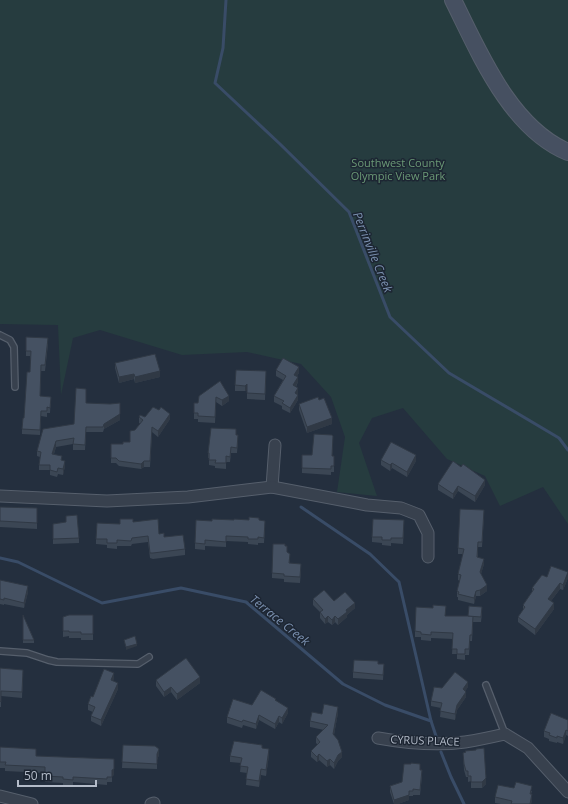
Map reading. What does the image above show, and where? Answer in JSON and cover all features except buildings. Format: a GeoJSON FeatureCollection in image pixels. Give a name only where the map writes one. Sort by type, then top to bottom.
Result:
{"type":"FeatureCollection","features":[{"type":"Feature","properties":{"kind":"main road"},"geometry":{"type":"LineString","coordinates":[[453,0],[482,58],[514,109],[545,139],[568,152]]}},
{"type":"Feature","properties":{"kind":"street"},"geometry":{"type":"LineString","coordinates":[[272,487],[274,445]]}},
{"type":"Feature","properties":{"kind":"street"},"geometry":{"type":"LineString","coordinates":[[0,496],[107,501],[188,497],[272,487],[366,505],[401,508],[419,515],[428,533],[428,557]]}},
{"type":"Feature","properties":{"kind":"street"},"geometry":{"type":"LineString","coordinates":[[505,734],[528,748],[568,792]]}},
{"type":"Feature","properties":{"kind":"street","name":"CYRUS PLACE"},"geometry":{"type":"LineString","coordinates":[[378,738],[433,743],[464,742],[505,734]]}},
{"type":"Feature","properties":{"kind":"street"},"geometry":{"type":"LineString","coordinates":[[0,796],[32,804]]}},
{"type":"Feature","properties":{"kind":"lane"},"geometry":{"type":"LineString","coordinates":[[0,335],[10,340],[14,347],[15,387]]}},
{"type":"Feature","properties":{"kind":"lane"},"geometry":{"type":"LineString","coordinates":[[0,651],[27,653],[48,660],[72,662],[138,664],[149,657]]}},
{"type":"Feature","properties":{"kind":"lane"},"geometry":{"type":"LineString","coordinates":[[486,685],[505,734]]}},
{"type":"Feature","properties":{"kind":"green space","name":"Southwest County Olympic View Park"},"geometry":{"type":"Polygon","coordinates":[[[0,0],[568,0],[568,524],[543,487],[500,506],[485,476],[447,459],[403,408],[372,418],[359,443],[377,496],[337,492],[345,437],[331,397],[301,364],[247,352],[182,355],[100,330],[73,338],[61,395],[58,325],[0,324],[0,0]]]}},
{"type":"Feature","properties":{"kind":"waterway","name":"Perrinville Creek"},"geometry":{"type":"LineString","coordinates":[[226,0],[223,48],[215,83],[349,212],[390,317],[449,373],[559,438],[568,450]]}},
{"type":"Feature","properties":{"kind":"waterway"},"geometry":{"type":"LineString","coordinates":[[301,507],[370,554],[399,582],[431,721]]}},
{"type":"Feature","properties":{"kind":"waterway","name":"Terrace Creek"},"geometry":{"type":"LineString","coordinates":[[0,558],[18,562],[102,603],[181,588],[246,602],[343,684],[385,705],[431,721],[436,736]]}},
{"type":"Feature","properties":{"kind":"waterway","name":"Terrace Creek"},"geometry":{"type":"LineString","coordinates":[[441,752],[464,804]]}}]}
